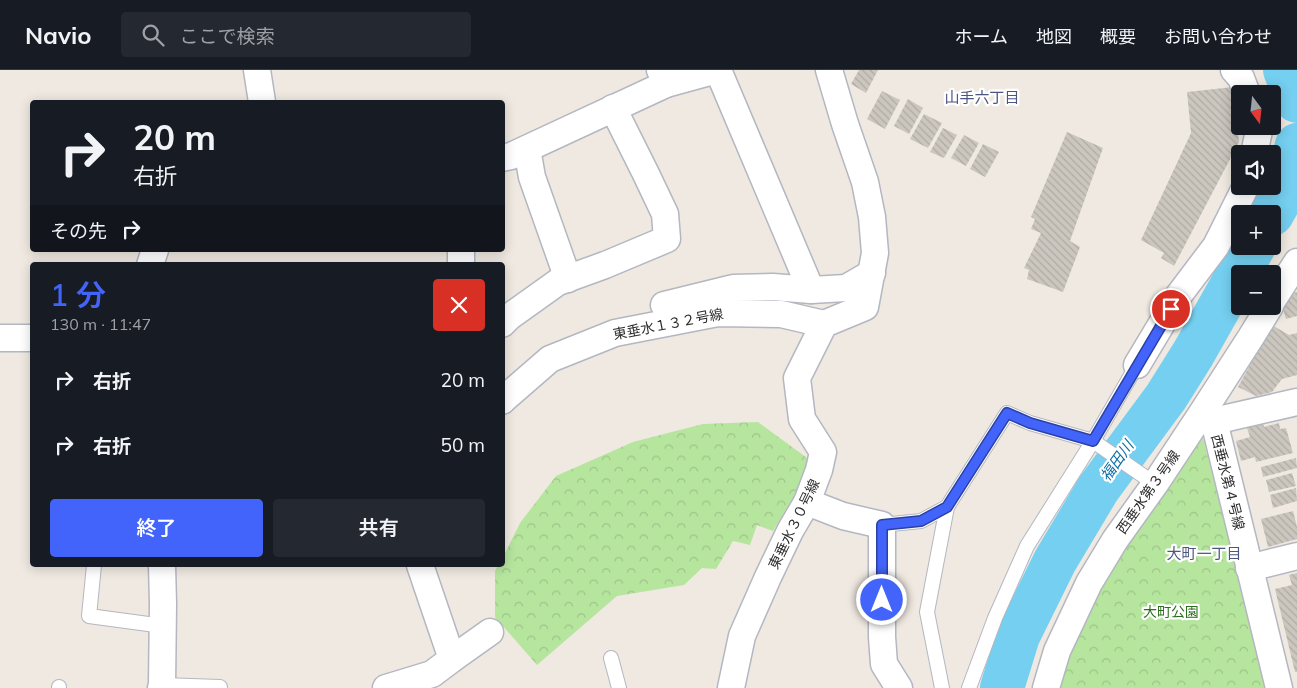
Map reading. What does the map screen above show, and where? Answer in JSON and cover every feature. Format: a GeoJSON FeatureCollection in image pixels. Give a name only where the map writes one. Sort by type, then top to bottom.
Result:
{"type":"FeatureCollection","features":[{"type":"Feature","properties":{"kind":"street"},"geometry":{"type":"LineString","coordinates":[[257,70],[262,100]]}},
{"type":"Feature","properties":{"kind":"street"},"geometry":{"type":"LineString","coordinates":[[505,157],[527,149],[613,108],[663,77],[717,70],[811,290]]}},
{"type":"Feature","properties":{"kind":"street"},"geometry":{"type":"LineString","coordinates":[[824,324],[865,307],[875,253],[872,217],[865,182],[829,70]]}},
{"type":"Feature","properties":{"kind":"street"},"geometry":{"type":"LineString","coordinates":[[1234,70],[1241,78],[1244,85]]}},
{"type":"Feature","properties":{"kind":"street"},"geometry":{"type":"LineString","coordinates":[[505,321],[558,282],[667,239],[665,214],[613,108]]}},
{"type":"Feature","properties":{"kind":"street"},"geometry":{"type":"LineString","coordinates":[[527,149],[532,177],[568,279]]}},
{"type":"Feature","properties":{"kind":"street"},"geometry":{"type":"LineString","coordinates":[[1137,365],[1179,296],[1216,246],[1242,195]]}},
{"type":"Feature","properties":{"kind":"street"},"geometry":{"type":"LineString","coordinates":[[664,305],[733,288],[773,287],[811,290],[846,288],[872,273]]}},
{"type":"Feature","properties":{"kind":"street","name":"東垂水１３２号線"},"geometry":{"type":"LineString","coordinates":[[505,397],[550,359],[615,332],[718,312],[781,314],[824,324]]}},
{"type":"Feature","properties":{"kind":"street","name":"西垂水第３号線"},"geometry":{"type":"LineString","coordinates":[[1046,688],[1056,651],[1089,583],[1115,540],[1155,484],[1208,417],[1264,315]]}},
{"type":"Feature","properties":{"kind":"street","name":"東垂水３０号線"},"geometry":{"type":"LineString","coordinates":[[731,688],[742,636],[790,531],[807,502],[819,470],[823,452],[802,419],[797,378],[824,324]]}},
{"type":"Feature","properties":{"kind":"street"},"geometry":{"type":"LineString","coordinates":[[0,338],[30,338]]}},
{"type":"Feature","properties":{"kind":"street"},"geometry":{"type":"LineString","coordinates":[[1208,417],[1297,402]]}},
{"type":"Feature","properties":{"kind":"street","name":"西垂水第４号線"},"geometry":{"type":"LineString","coordinates":[[1208,417],[1279,688]]}},
{"type":"Feature","properties":{"kind":"street"},"geometry":{"type":"LineString","coordinates":[[807,502],[843,516],[882,525],[882,637],[884,664],[898,688]]}},
{"type":"Feature","properties":{"kind":"street"},"geometry":{"type":"LineString","coordinates":[[1249,568],[1297,556]]}},
{"type":"Feature","properties":{"kind":"street"},"geometry":{"type":"LineString","coordinates":[[161,686],[162,567]]}},
{"type":"Feature","properties":{"kind":"street"},"geometry":{"type":"LineString","coordinates":[[421,567],[452,659]]}},
{"type":"Feature","properties":{"kind":"street"},"geometry":{"type":"LineString","coordinates":[[386,688],[432,674],[490,632]]}},
{"type":"Feature","properties":{"kind":"lane"},"geometry":{"type":"LineString","coordinates":[[969,688],[995,618],[1026,546],[1093,441],[1137,365]]}},
{"type":"Feature","properties":{"kind":"lane"},"geometry":{"type":"LineString","coordinates":[[942,688],[926,612],[947,507],[1007,413],[1030,423],[1093,441],[1155,484]]}},
{"type":"Feature","properties":{"kind":"lane"},"geometry":{"type":"LineString","coordinates":[[882,525],[921,521],[947,507]]}},
{"type":"Feature","properties":{"kind":"lane"},"geometry":{"type":"LineString","coordinates":[[94,567],[89,616],[163,626]]}},
{"type":"Feature","properties":{"kind":"lane"},"geometry":{"type":"LineString","coordinates":[[611,658],[619,688]]}},
{"type":"Feature","properties":{"kind":"lane"},"geometry":{"type":"LineString","coordinates":[[161,686],[220,687]]}},
{"type":"Feature","properties":{"kind":"green space"},"geometry":{"type":"Polygon","coordinates":[[[758,422],[814,463],[773,531],[757,525],[750,545],[733,541],[716,569],[702,568],[684,585],[617,596],[537,665],[495,617],[495,571],[497,567],[505,567],[505,553],[520,523],[556,476],[633,442],[703,424],[758,422]]]}},
{"type":"Feature","properties":{"kind":"green space","name":"大町公園"},"geometry":{"type":"Polygon","coordinates":[[[1203,438],[1267,688],[1056,688],[1095,594],[1169,482],[1203,438]]]}},
{"type":"Feature","properties":{"kind":"building"},"geometry":{"type":"Polygon","coordinates":[[[859,70],[878,70],[866,93],[851,84],[859,70]]]}},
{"type":"Feature","properties":{"kind":"building"},"geometry":{"type":"Polygon","coordinates":[[[1231,87],[1231,135],[1238,135],[1239,142],[1237,145],[1231,145],[1231,157],[1174,266],[1161,258],[1164,253],[1141,240],[1191,133],[1187,92],[1231,87]]]}},
{"type":"Feature","properties":{"kind":"building"},"geometry":{"type":"Polygon","coordinates":[[[882,91],[900,100],[885,129],[867,119],[882,91]]]}},
{"type":"Feature","properties":{"kind":"building"},"geometry":{"type":"Polygon","coordinates":[[[908,99],[923,108],[909,134],[894,126],[908,99]]]}},
{"type":"Feature","properties":{"kind":"building"},"geometry":{"type":"Polygon","coordinates":[[[924,114],[942,123],[928,148],[910,139],[924,114]]]}},
{"type":"Feature","properties":{"kind":"building"},"geometry":{"type":"Polygon","coordinates":[[[943,128],[957,135],[944,158],[930,152],[943,128]]]}},
{"type":"Feature","properties":{"kind":"building"},"geometry":{"type":"Polygon","coordinates":[[[1067,132],[1103,148],[1070,241],[1080,247],[1063,292],[1027,279],[1029,270],[1024,268],[1041,233],[1031,229],[1035,219],[1031,217],[1067,132]]]}},
{"type":"Feature","properties":{"kind":"building"},"geometry":{"type":"Polygon","coordinates":[[[964,135],[979,143],[966,166],[951,158],[964,135]]]}},
{"type":"Feature","properties":{"kind":"building"},"geometry":{"type":"Polygon","coordinates":[[[983,144],[999,152],[985,177],[970,169],[983,144]]]}},
{"type":"Feature","properties":{"kind":"building"},"geometry":{"type":"Polygon","coordinates":[[[1297,292],[1297,316],[1286,319],[1283,309],[1293,293],[1297,292]]]}},
{"type":"Feature","properties":{"kind":"building"},"geometry":{"type":"Polygon","coordinates":[[[1272,325],[1289,335],[1297,333],[1297,375],[1282,379],[1272,392],[1256,396],[1238,387],[1272,325]]]}},
{"type":"Feature","properties":{"kind":"building"},"geometry":{"type":"Polygon","coordinates":[[[1262,421],[1264,427],[1279,423],[1280,429],[1286,428],[1293,453],[1256,462],[1255,457],[1241,461],[1236,441],[1250,437],[1246,425],[1262,421]]]}},
{"type":"Feature","properties":{"kind":"building"},"geometry":{"type":"Polygon","coordinates":[[[1296,458],[1297,468],[1263,477],[1261,467],[1296,458]]]}},
{"type":"Feature","properties":{"kind":"building"},"geometry":{"type":"Polygon","coordinates":[[[1292,473],[1296,486],[1269,492],[1266,480],[1292,473]]]}},
{"type":"Feature","properties":{"kind":"building"},"geometry":{"type":"Polygon","coordinates":[[[1296,488],[1297,501],[1273,508],[1270,495],[1296,488]]]}},
{"type":"Feature","properties":{"kind":"building"},"geometry":{"type":"Polygon","coordinates":[[[1293,511],[1297,527],[1297,539],[1268,547],[1261,519],[1293,511]]]}},
{"type":"Feature","properties":{"kind":"building"},"geometry":{"type":"Polygon","coordinates":[[[1297,573],[1297,672],[1295,672],[1275,589],[1292,585],[1289,575],[1297,573]]]}},
{"type":"Feature","properties":{"kind":"waterway","name":"福田川"},"geometry":{"type":"LineString","coordinates":[[1285,70],[1297,101]]}},
{"type":"Feature","properties":{"kind":"waterway","name":"福田川"},"geometry":{"type":"LineString","coordinates":[[1277,205],[1282,196],[1297,145]]}},
{"type":"Feature","properties":{"kind":"waterway","name":"福田川"},"geometry":{"type":"LineString","coordinates":[[1002,688],[1018,636],[1055,561],[1098,489],[1166,397],[1193,354],[1249,255]]}},
{"type":"Feature","properties":{"kind":"district","name":"山手六丁目"},"geometry":{"type":"Point","coordinates":[982,98]}},
{"type":"Feature","properties":{"kind":"district","name":"大町一丁目"},"geometry":{"type":"Point","coordinates":[1204,554]}},
{"type":"Feature","properties":{"kind":"route"},"geometry":{"type":"LineString","coordinates":[[882,600],[882,525],[921,521],[947,507],[1007,413],[1030,423],[1093,441],[1171,309]]}}]}
